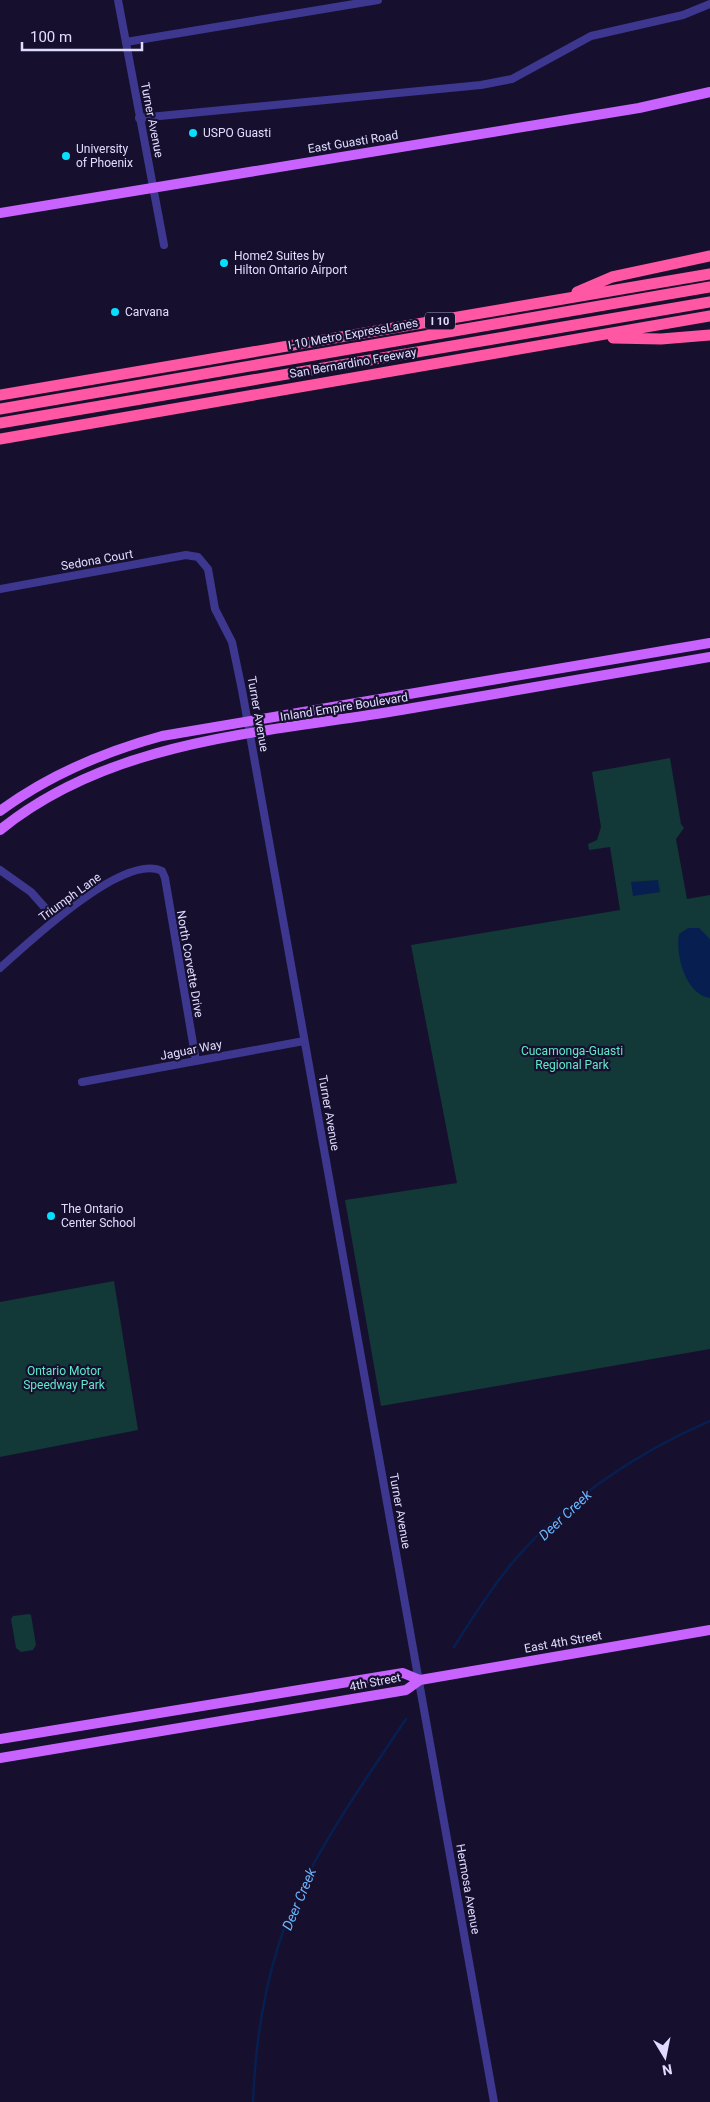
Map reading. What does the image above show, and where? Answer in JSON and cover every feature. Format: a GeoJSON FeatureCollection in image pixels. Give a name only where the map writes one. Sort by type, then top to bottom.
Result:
{"type":"FeatureCollection","features":[{"type":"Feature","properties":{"kind":"highway"},"geometry":{"type":"LineString","coordinates":[[561,299],[612,277],[710,256]]}},
{"type":"Feature","properties":{"kind":"highway","name":"I 10"},"geometry":{"type":"LineString","coordinates":[[0,395],[710,274]]}},
{"type":"Feature","properties":{"kind":"highway","name":"I-10 Metro ExpressLanes"},"geometry":{"type":"LineString","coordinates":[[0,409],[710,287]]}},
{"type":"Feature","properties":{"kind":"highway"},"geometry":{"type":"LineString","coordinates":[[0,423],[710,302]]}},
{"type":"Feature","properties":{"kind":"highway","name":"San Bernardino Freeway"},"geometry":{"type":"LineString","coordinates":[[0,439],[710,316]]}},
{"type":"Feature","properties":{"kind":"highway"},"geometry":{"type":"LineString","coordinates":[[586,338],[661,339],[710,335]]}},
{"type":"Feature","properties":{"kind":"main road","name":"East Guasti Road"},"geometry":{"type":"LineString","coordinates":[[0,213],[639,108],[710,92]]}},
{"type":"Feature","properties":{"kind":"main road","name":"Inland Empire Boulevard"},"geometry":{"type":"LineString","coordinates":[[0,811],[53,777],[117,749],[181,732],[710,643]]}},
{"type":"Feature","properties":{"kind":"main road","name":"Inland Empire Boulevard"},"geometry":{"type":"LineString","coordinates":[[0,830],[16,816],[55,792],[122,762],[181,746],[710,657]]}},
{"type":"Feature","properties":{"kind":"main road","name":"East 4th Street"},"geometry":{"type":"LineString","coordinates":[[420,1680],[710,1630]]}},
{"type":"Feature","properties":{"kind":"main road","name":"4th Street"},"geometry":{"type":"LineString","coordinates":[[0,1739],[403,1673],[420,1680]]}},
{"type":"Feature","properties":{"kind":"main road","name":"4th Street"},"geometry":{"type":"LineString","coordinates":[[0,1758],[406,1690],[420,1680]]}},
{"type":"Feature","properties":{"kind":"street","name":"Turner Avenue"},"geometry":{"type":"LineString","coordinates":[[118,0],[164,245]]}},
{"type":"Feature","properties":{"kind":"street"},"geometry":{"type":"LineString","coordinates":[[126,42],[378,0]]}},
{"type":"Feature","properties":{"kind":"street"},"geometry":{"type":"LineString","coordinates":[[139,118],[481,85],[512,79],[591,36],[683,15],[710,4]]}},
{"type":"Feature","properties":{"kind":"street","name":"Sedona Court"},"geometry":{"type":"LineString","coordinates":[[0,588],[186,555],[198,557]]}},
{"type":"Feature","properties":{"kind":"street","name":"Turner Avenue"},"geometry":{"type":"LineString","coordinates":[[198,557],[208,569],[215,610],[232,642],[420,1680]]}},
{"type":"Feature","properties":{"kind":"street","name":"Triumph Lane"},"geometry":{"type":"LineString","coordinates":[[0,968],[55,919],[113,880],[142,868],[156,868],[162,871]]}},
{"type":"Feature","properties":{"kind":"street"},"geometry":{"type":"LineString","coordinates":[[0,870],[31,892],[55,919]]}},
{"type":"Feature","properties":{"kind":"street","name":"North Corvette Drive"},"geometry":{"type":"LineString","coordinates":[[162,871],[196,1061]]}},
{"type":"Feature","properties":{"kind":"street","name":"Jaguar Way"},"geometry":{"type":"LineString","coordinates":[[82,1082],[304,1041]]}},
{"type":"Feature","properties":{"kind":"street","name":"Hermosa Avenue"},"geometry":{"type":"LineString","coordinates":[[420,1680],[494,2102]]}},
{"type":"Feature","properties":{"kind":"green space","name":"Cucamonga-Guasti Regional Park"},"geometry":{"type":"Polygon","coordinates":[[[670,758],[681,824],[684,828],[676,839],[687,899],[710,895],[710,1349],[381,1406],[345,1200],[457,1183],[411,945],[620,910],[610,847],[589,850],[588,844],[597,840],[601,827],[592,772],[670,758]]]}},
{"type":"Feature","properties":{"kind":"green space","name":"Ontario Motor Speedway Park"},"geometry":{"type":"Polygon","coordinates":[[[114,1281],[138,1430],[0,1457],[0,1302],[114,1281]]]}},
{"type":"Feature","properties":{"kind":"green space"},"geometry":{"type":"Polygon","coordinates":[[[31,1615],[36,1645],[33,1650],[21,1652],[16,1648],[11,1619],[13,1616],[31,1615]]]}},
{"type":"Feature","properties":{"kind":"water"},"geometry":{"type":"Polygon","coordinates":[[[658,880],[660,892],[633,896],[631,882],[658,880]]]}},
{"type":"Feature","properties":{"kind":"water"},"geometry":{"type":"Polygon","coordinates":[[[688,928],[699,928],[710,939],[710,998],[694,990],[684,973],[678,943],[679,934],[688,928]]]}},
{"type":"Feature","properties":{"kind":"waterway","name":"Deer Creek"},"geometry":{"type":"LineString","coordinates":[[454,1647],[508,1568],[551,1522],[600,1482],[654,1449],[710,1421]]}},
{"type":"Feature","properties":{"kind":"waterway","name":"Deer Creek"},"geometry":{"type":"LineString","coordinates":[[253,2102],[262,2014],[275,1957],[294,1902],[330,1835],[406,1719]]}},
{"type":"Feature","properties":{"kind":"place","name":"USPO Guasti"},"geometry":{"type":"Point","coordinates":[193,133]}},
{"type":"Feature","properties":{"kind":"place","name":"University of Phoenix"},"geometry":{"type":"Point","coordinates":[66,156]}},
{"type":"Feature","properties":{"kind":"place","name":"Home2 Suites by Hilton Ontario Airport"},"geometry":{"type":"Point","coordinates":[224,263]}},
{"type":"Feature","properties":{"kind":"place","name":"Carvana"},"geometry":{"type":"Point","coordinates":[115,312]}},
{"type":"Feature","properties":{"kind":"place","name":"The Ontario Center School"},"geometry":{"type":"Point","coordinates":[51,1216]}}]}
